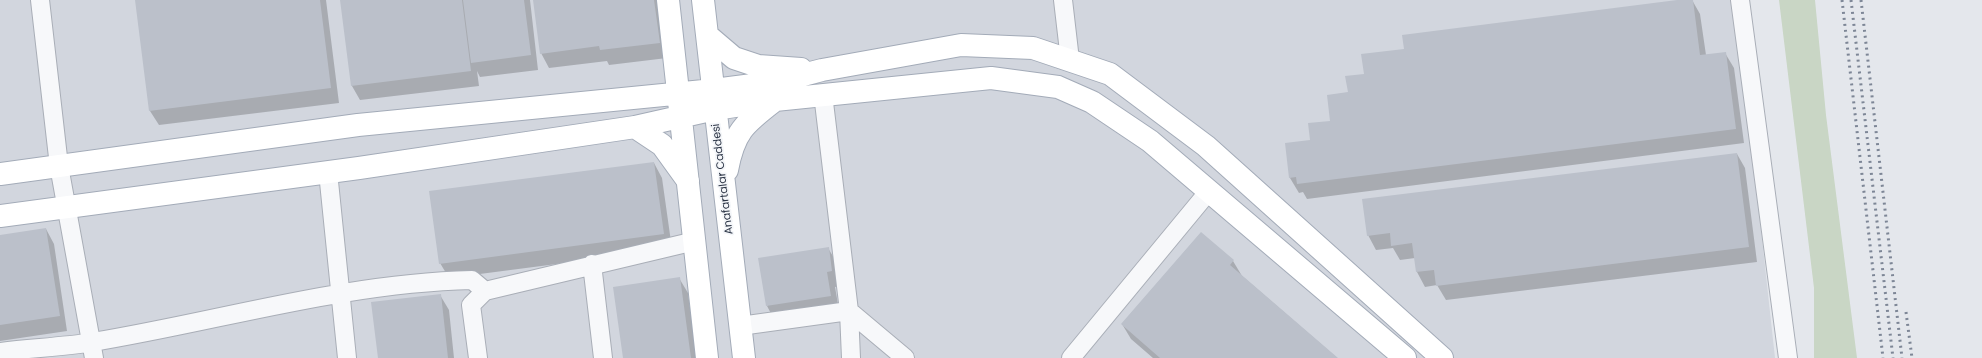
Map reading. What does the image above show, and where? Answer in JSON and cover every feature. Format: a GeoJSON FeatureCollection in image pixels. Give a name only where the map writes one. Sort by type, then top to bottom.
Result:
{"type":"FeatureCollection","features":[{"type":"Feature","properties":{"kind":"main road"},"geometry":{"type":"LineString","coordinates":[[668,0],[707,358]]}},
{"type":"Feature","properties":{"kind":"main road","name":"Anafartalar Caddesi"},"geometry":{"type":"LineString","coordinates":[[704,0],[744,358]]}},
{"type":"Feature","properties":{"kind":"main road"},"geometry":{"type":"LineString","coordinates":[[707,35],[734,58],[758,66],[822,70]]}},
{"type":"Feature","properties":{"kind":"main road"},"geometry":{"type":"LineString","coordinates":[[0,216],[328,172],[635,127],[681,117],[714,100],[822,70],[961,45],[1033,48],[1110,74],[1206,146],[1442,358]]}},
{"type":"Feature","properties":{"kind":"main road"},"geometry":{"type":"LineString","coordinates":[[0,174],[358,126],[679,94],[714,100],[775,100],[991,78],[1058,87],[1092,102],[1150,141],[1405,358]]}},
{"type":"Feature","properties":{"kind":"main road"},"geometry":{"type":"LineString","coordinates":[[724,185],[731,147],[742,129],[775,100]]}},
{"type":"Feature","properties":{"kind":"main road"},"geometry":{"type":"LineString","coordinates":[[635,127],[662,145],[689,182]]}},
{"type":"Feature","properties":{"kind":"street"},"geometry":{"type":"LineString","coordinates":[[40,0],[58,166],[93,350]]}},
{"type":"Feature","properties":{"kind":"street"},"geometry":{"type":"LineString","coordinates":[[1063,0],[1070,60]]}},
{"type":"Feature","properties":{"kind":"street"},"geometry":{"type":"LineString","coordinates":[[1740,0],[1788,358]]}},
{"type":"Feature","properties":{"kind":"street"},"geometry":{"type":"LineString","coordinates":[[823,94],[849,311],[851,358]]}},
{"type":"Feature","properties":{"kind":"street"},"geometry":{"type":"LineString","coordinates":[[328,172],[347,358]]}},
{"type":"Feature","properties":{"kind":"street"},"geometry":{"type":"LineString","coordinates":[[1071,358],[1209,191]]}},
{"type":"Feature","properties":{"kind":"street"},"geometry":{"type":"LineString","coordinates":[[478,358],[471,305],[485,291],[592,264],[695,241]]}},
{"type":"Feature","properties":{"kind":"street"},"geometry":{"type":"LineString","coordinates":[[592,264],[603,358]]}},
{"type":"Feature","properties":{"kind":"street"},"geometry":{"type":"LineString","coordinates":[[0,352],[93,350],[340,292],[438,281],[472,280],[485,291]]}},
{"type":"Feature","properties":{"kind":"street"},"geometry":{"type":"LineString","coordinates":[[740,326],[849,311],[905,358]]}},
{"type":"Feature","properties":{"kind":"shaded area"},"geometry":{"type":"Polygon","coordinates":[[[0,0],[1736,0],[1775,358],[0,358],[0,0]]]}},
{"type":"Feature","properties":{"kind":"green space"},"geometry":{"type":"Polygon","coordinates":[[[1779,0],[1815,0],[1826,115],[1857,358],[1814,358],[1814,288],[1779,0]]]}},
{"type":"Feature","properties":{"kind":"building"},"geometry":{"type":"Polygon","coordinates":[[[135,0],[320,0],[331,88],[149,111],[135,0]]]}},
{"type":"Feature","properties":{"kind":"building"},"geometry":{"type":"Polygon","coordinates":[[[340,0],[462,0],[471,71],[351,86],[340,0]]]}},
{"type":"Feature","properties":{"kind":"building"},"geometry":{"type":"Polygon","coordinates":[[[463,0],[524,0],[531,55],[471,63],[463,0]]]}},
{"type":"Feature","properties":{"kind":"building"},"geometry":{"type":"Polygon","coordinates":[[[533,0],[654,0],[660,43],[600,50],[599,46],[540,54],[533,0]]]}},
{"type":"Feature","properties":{"kind":"building"},"geometry":{"type":"Polygon","coordinates":[[[1677,0],[1693,0],[1700,55],[1726,52],[1736,129],[1297,184],[1296,177],[1289,178],[1285,143],[1310,140],[1308,123],[1330,121],[1327,95],[1348,92],[1345,76],[1364,74],[1361,54],[1404,49],[1402,35],[1677,0]]]}},
{"type":"Feature","properties":{"kind":"building"},"geometry":{"type":"Polygon","coordinates":[[[1737,153],[1749,247],[1436,286],[1434,270],[1416,272],[1412,243],[1391,246],[1390,233],[1367,236],[1362,199],[1737,153]]]}},
{"type":"Feature","properties":{"kind":"building"},"geometry":{"type":"Polygon","coordinates":[[[654,162],[664,234],[439,264],[429,191],[654,162]]]}},
{"type":"Feature","properties":{"kind":"building"},"geometry":{"type":"Polygon","coordinates":[[[46,228],[60,316],[0,325],[0,235],[46,228]]]}},
{"type":"Feature","properties":{"kind":"building"},"geometry":{"type":"Polygon","coordinates":[[[1201,232],[1234,260],[1230,265],[1338,358],[1160,358],[1121,324],[1201,232]]]}},
{"type":"Feature","properties":{"kind":"building"},"geometry":{"type":"Polygon","coordinates":[[[829,247],[832,271],[827,272],[831,296],[766,306],[758,258],[829,247]]]}},
{"type":"Feature","properties":{"kind":"building"},"geometry":{"type":"Polygon","coordinates":[[[680,277],[691,358],[623,358],[613,287],[680,277]]]}},
{"type":"Feature","properties":{"kind":"building"},"geometry":{"type":"Polygon","coordinates":[[[441,294],[448,358],[378,358],[371,302],[441,294]]]}},
{"type":"Feature","properties":{"kind":"railway"},"geometry":{"type":"LineString","coordinates":[[1842,0],[1883,358]]}},
{"type":"Feature","properties":{"kind":"railway"},"geometry":{"type":"LineString","coordinates":[[1851,0],[1893,358]]}},
{"type":"Feature","properties":{"kind":"railway"},"geometry":{"type":"LineString","coordinates":[[1861,0],[1902,358]]}},
{"type":"Feature","properties":{"kind":"railway"},"geometry":{"type":"LineString","coordinates":[[1906,312],[1912,358]]}}]}
